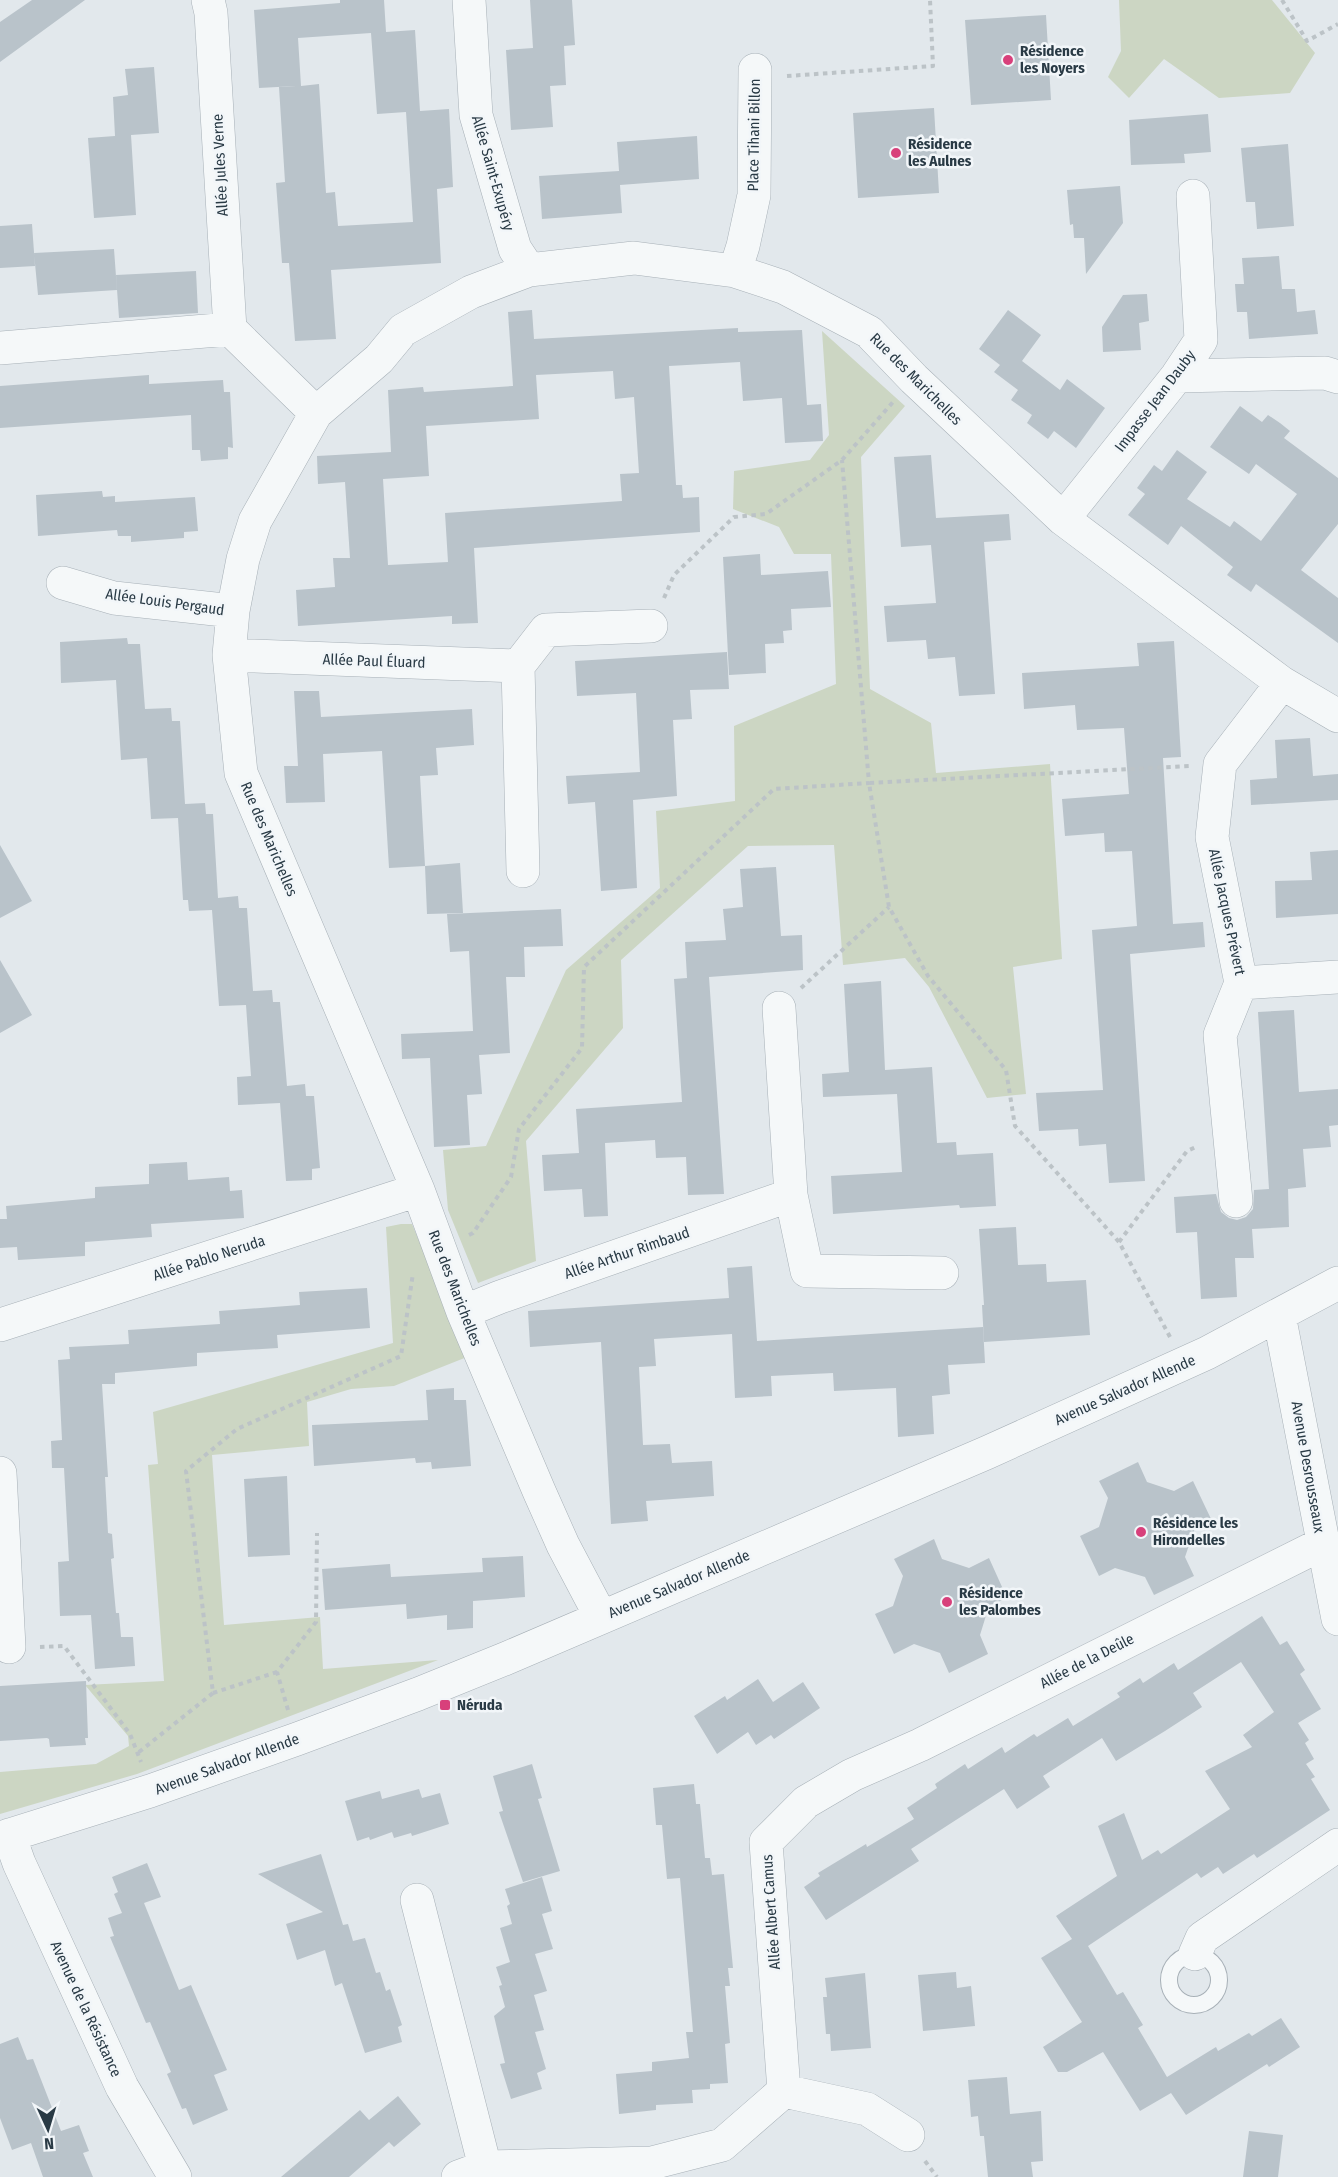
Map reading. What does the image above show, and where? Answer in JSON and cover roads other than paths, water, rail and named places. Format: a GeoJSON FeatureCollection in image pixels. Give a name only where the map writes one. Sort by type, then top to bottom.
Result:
{"type":"FeatureCollection","features":[{"type":"Feature","properties":{"kind":"street","name":"Allée Jules Verne"},"geometry":{"type":"LineString","coordinates":[[208,0],[230,329]]}},
{"type":"Feature","properties":{"kind":"street","name":"Allée Saint-Exupéry"},"geometry":{"type":"LineString","coordinates":[[469,0],[476,116],[515,249],[529,270]]}},
{"type":"Feature","properties":{"kind":"street","name":"Place Tihani Billon"},"geometry":{"type":"LineString","coordinates":[[735,271],[754,195],[755,74]]}},
{"type":"Feature","properties":{"kind":"street","name":"Impasse Jean Dauby"},"geometry":{"type":"LineString","coordinates":[[1063,519],[1177,376],[1201,340],[1193,196]]}},
{"type":"Feature","properties":{"kind":"street","name":"Rue des Marichelles"},"geometry":{"type":"LineString","coordinates":[[602,1617],[563,1545],[463,1312],[418,1190],[241,773],[229,656],[233,611],[243,559],[255,521],[316,413],[379,359],[403,330],[471,292],[529,270],[634,258],[735,271],[783,287],[869,332],[914,379],[1063,519],[1282,683],[1338,716]]}},
{"type":"Feature","properties":{"kind":"street"},"geometry":{"type":"LineString","coordinates":[[0,348],[230,329],[316,413]]}},
{"type":"Feature","properties":{"kind":"street"},"geometry":{"type":"LineString","coordinates":[[1177,376],[1325,373],[1338,377]]}},
{"type":"Feature","properties":{"kind":"street","name":"Allée Louis Pergaud"},"geometry":{"type":"LineString","coordinates":[[63,583],[114,598],[233,611]]}},
{"type":"Feature","properties":{"kind":"street"},"geometry":{"type":"LineString","coordinates":[[523,871],[518,666],[546,630],[651,626]]}},
{"type":"Feature","properties":{"kind":"street","name":"Allée Paul Éluard"},"geometry":{"type":"LineString","coordinates":[[229,656],[518,666]]}},
{"type":"Feature","properties":{"kind":"street","name":"Allée Jacques Prévert"},"geometry":{"type":"LineString","coordinates":[[1236,1202],[1220,1035],[1241,983],[1212,837],[1220,764],[1282,683]]}},
{"type":"Feature","properties":{"kind":"street","name":"Allée Jacques Prévert"},"geometry":{"type":"LineString","coordinates":[[1241,983],[1338,977]]}},
{"type":"Feature","properties":{"kind":"street"},"geometry":{"type":"LineString","coordinates":[[779,1008],[791,1195],[807,1271],[942,1273]]}},
{"type":"Feature","properties":{"kind":"street","name":"Allée Pablo Neruda"},"geometry":{"type":"LineString","coordinates":[[0,1325],[418,1190]]}},
{"type":"Feature","properties":{"kind":"street","name":"Allée Arthur Rimbaud"},"geometry":{"type":"LineString","coordinates":[[463,1312],[791,1195]]}},
{"type":"Feature","properties":{"kind":"street","name":"Avenue Salvador Allende"},"geometry":{"type":"LineString","coordinates":[[5,1837],[150,1791],[418,1694],[986,1453],[1208,1353],[1338,1282]]}},
{"type":"Feature","properties":{"kind":"street","name":"Avenue Desrousseaux"},"geometry":{"type":"LineString","coordinates":[[1279,1315],[1338,1619]]}},
{"type":"Feature","properties":{"kind":"street"},"geometry":{"type":"LineString","coordinates":[[0,1473],[9,1647]]}},
{"type":"Feature","properties":{"kind":"street","name":"Allée de la Deûle"},"geometry":{"type":"LineString","coordinates":[[852,1775],[920,1745],[1322,1544]]}},
{"type":"Feature","properties":{"kind":"street","name":"Allée Albert Camus"},"geometry":{"type":"LineString","coordinates":[[784,2091],[766,1842],[806,1802],[852,1775]]}},
{"type":"Feature","properties":{"kind":"street","name":"Avenue de la Résistance"},"geometry":{"type":"LineString","coordinates":[[5,1837],[122,2087],[175,2177]]}},
{"type":"Feature","properties":{"kind":"street"},"geometry":{"type":"LineString","coordinates":[[1195,1954],[1202,1938],[1338,1845]]}},
{"type":"Feature","properties":{"kind":"street"},"geometry":{"type":"LineString","coordinates":[[417,1900],[471,2172],[652,2163],[722,2145],[784,2091],[867,2109],[908,2135]]}},
{"type":"Feature","properties":{"kind":"place","name":"Résidence les Noyers"},"geometry":{"type":"Point","coordinates":[1008,60]}},
{"type":"Feature","properties":{"kind":"place","name":"Résidence les Aulnes"},"geometry":{"type":"Point","coordinates":[896,153]}},
{"type":"Feature","properties":{"kind":"place","name":"Résidence les Hirondelles"},"geometry":{"type":"Point","coordinates":[1141,1532]}},
{"type":"Feature","properties":{"kind":"place","name":"Résidence les Palombes"},"geometry":{"type":"Point","coordinates":[947,1602]}},
{"type":"Feature","properties":{"kind":"place","name":"Néruda"},"geometry":{"type":"Point","coordinates":[445,1705]}}]}
